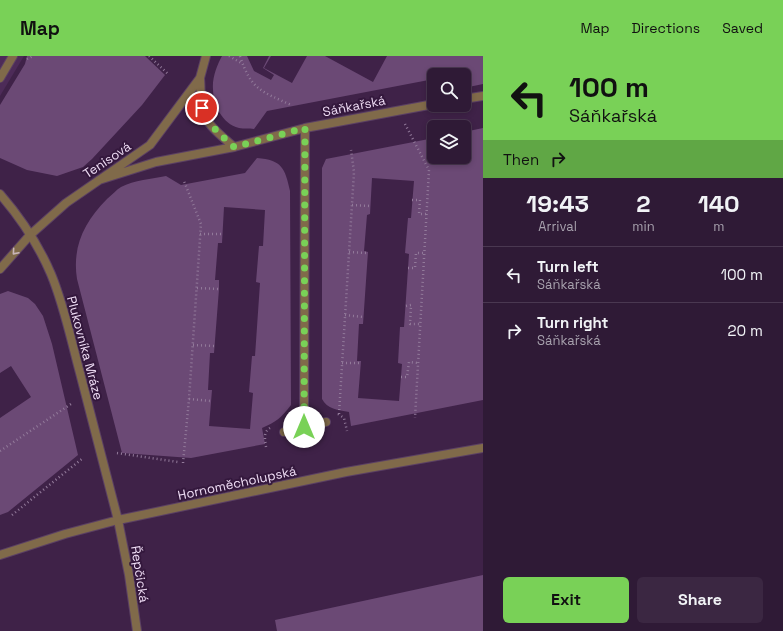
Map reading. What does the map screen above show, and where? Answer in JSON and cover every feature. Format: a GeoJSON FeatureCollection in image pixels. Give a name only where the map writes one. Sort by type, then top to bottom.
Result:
{"type":"FeatureCollection","features":[{"type":"Feature","properties":{"kind":"street"},"geometry":{"type":"LineString","coordinates":[[0,78],[13,56]]}},
{"type":"Feature","properties":{"kind":"street","name":"Tenisová"},"geometry":{"type":"LineString","coordinates":[[0,269],[30,235],[66,203],[150,145],[200,78],[206,56]]}},
{"type":"Feature","properties":{"kind":"street"},"geometry":{"type":"LineString","coordinates":[[200,78],[202,108],[206,118],[211,126],[234,147]]}},
{"type":"Feature","properties":{"kind":"street"},"geometry":{"type":"LineString","coordinates":[[471,98],[483,96]]}},
{"type":"Feature","properties":{"kind":"street","name":"Sáňkařská"},"geometry":{"type":"LineString","coordinates":[[99,180],[156,162],[234,147],[305,128],[427,105]]}},
{"type":"Feature","properties":{"kind":"street"},"geometry":{"type":"LineString","coordinates":[[304,427],[305,128]]}},
{"type":"Feature","properties":{"kind":"street","name":"Plukovníka Mráze"},"geometry":{"type":"LineString","coordinates":[[0,194],[11,207],[30,235],[50,273],[62,307],[118,520]]}},
{"type":"Feature","properties":{"kind":"street"},"geometry":{"type":"LineString","coordinates":[[284,432],[326,422]]}},
{"type":"Feature","properties":{"kind":"street","name":"Hornoměcholupská"},"geometry":{"type":"LineString","coordinates":[[0,555],[65,534],[118,520],[346,472],[483,448]]}},
{"type":"Feature","properties":{"kind":"street","name":"Řepčická"},"geometry":{"type":"LineString","coordinates":[[118,520],[129,575],[137,631]]}},
{"type":"Feature","properties":{"kind":"path"},"geometry":{"type":"LineString","coordinates":[[29,59],[33,56]]}},
{"type":"Feature","properties":{"kind":"path"},"geometry":{"type":"LineString","coordinates":[[149,56],[169,75]]}},
{"type":"Feature","properties":{"kind":"path"},"geometry":{"type":"LineString","coordinates":[[229,56],[243,64]]}},
{"type":"Feature","properties":{"kind":"path"},"geometry":{"type":"LineString","coordinates":[[240,56],[248,76],[258,89],[291,105]]}},
{"type":"Feature","properties":{"kind":"path"},"geometry":{"type":"LineString","coordinates":[[413,139],[429,170],[415,418]]}},
{"type":"Feature","properties":{"kind":"path"},"geometry":{"type":"LineString","coordinates":[[347,431],[344,418],[339,414],[354,172],[351,150]]}},
{"type":"Feature","properties":{"kind":"path"},"geometry":{"type":"LineString","coordinates":[[183,463],[201,224],[184,181]]}},
{"type":"Feature","properties":{"kind":"path"},"geometry":{"type":"LineString","coordinates":[[412,200],[420,200],[419,214],[426,214]]}},
{"type":"Feature","properties":{"kind":"path"},"geometry":{"type":"LineString","coordinates":[[352,205],[371,206]]}},
{"type":"Feature","properties":{"kind":"path"},"geometry":{"type":"LineString","coordinates":[[200,234],[222,234]]}},
{"type":"Feature","properties":{"kind":"path"},"geometry":{"type":"LineString","coordinates":[[349,252],[368,253]]}},
{"type":"Feature","properties":{"kind":"path"},"geometry":{"type":"LineString","coordinates":[[408,268],[415,268],[416,253],[424,253]]}},
{"type":"Feature","properties":{"kind":"path"},"geometry":{"type":"LineString","coordinates":[[196,288],[219,290]]}},
{"type":"Feature","properties":{"kind":"path"},"geometry":{"type":"LineString","coordinates":[[406,306],[411,305],[410,324],[420,324]]}},
{"type":"Feature","properties":{"kind":"path"},"geometry":{"type":"LineString","coordinates":[[345,315],[364,316]]}},
{"type":"Feature","properties":{"kind":"path"},"geometry":{"type":"LineString","coordinates":[[193,345],[215,346]]}},
{"type":"Feature","properties":{"kind":"path"},"geometry":{"type":"LineString","coordinates":[[401,377],[407,377],[409,362],[418,362]]}},
{"type":"Feature","properties":{"kind":"path"},"geometry":{"type":"LineString","coordinates":[[342,363],[360,363]]}},
{"type":"Feature","properties":{"kind":"path"},"geometry":{"type":"LineString","coordinates":[[189,399],[211,401]]}},
{"type":"Feature","properties":{"kind":"path"},"geometry":{"type":"LineString","coordinates":[[0,451],[71,404]]}},
{"type":"Feature","properties":{"kind":"path"},"geometry":{"type":"LineString","coordinates":[[117,453],[178,462]]}},
{"type":"Feature","properties":{"kind":"path"},"geometry":{"type":"LineString","coordinates":[[12,515],[83,458]]}},
{"type":"Feature","properties":{"kind":"shaded area"},"geometry":{"type":"Polygon","coordinates":[[[0,56],[24,56],[0,96],[0,56]]]}},
{"type":"Feature","properties":{"kind":"shaded area"},"geometry":{"type":"Polygon","coordinates":[[[27,56],[145,56],[165,75],[142,105],[92,159],[83,167],[57,176],[27,170],[0,158],[0,105],[25,64],[27,56]]]}},
{"type":"Feature","properties":{"kind":"shaded area"},"geometry":{"type":"Polygon","coordinates":[[[222,56],[247,56],[254,71],[271,80],[274,75],[263,68],[269,56],[271,56],[264,68],[292,83],[307,56],[325,56],[373,82],[387,56],[483,56],[483,84],[471,87],[471,68],[427,68],[427,80],[267,111],[254,129],[233,126],[223,118],[220,113],[213,95],[213,80],[222,56]]]}},
{"type":"Feature","properties":{"kind":"shaded area"},"geometry":{"type":"Polygon","coordinates":[[[483,128],[483,400],[351,426],[349,412],[330,407],[322,399],[322,168],[326,159],[427,139],[427,164],[471,164],[471,131],[483,128]],[[372,178],[370,214],[367,215],[364,251],[368,252],[363,324],[359,324],[357,361],[361,361],[358,398],[399,401],[402,364],[398,363],[400,327],[404,327],[409,254],[405,253],[408,218],[411,218],[414,181],[372,178]]]}},
{"type":"Feature","properties":{"kind":"shaded area"},"geometry":{"type":"Polygon","coordinates":[[[257,158],[277,163],[284,171],[290,191],[291,405],[278,419],[262,428],[265,444],[191,458],[122,453],[77,279],[76,256],[78,246],[86,226],[99,208],[117,190],[137,181],[166,176],[181,185],[245,173],[257,158]],[[224,207],[222,243],[218,243],[215,280],[219,280],[219,289],[214,353],[210,353],[208,390],[212,390],[209,426],[250,429],[253,393],[249,392],[252,356],[255,356],[260,283],[256,282],[259,246],[263,246],[265,210],[224,207]]]}},
{"type":"Feature","properties":{"kind":"shaded area"},"geometry":{"type":"Polygon","coordinates":[[[8,291],[28,298],[35,304],[43,316],[52,344],[78,455],[8,512],[0,515],[0,418],[31,397],[11,366],[0,373],[0,294],[8,291]]]}},
{"type":"Feature","properties":{"kind":"shaded area"},"geometry":{"type":"Polygon","coordinates":[[[483,575],[483,631],[277,631],[275,620],[483,575]]]}},
{"type":"Feature","properties":{"kind":"route"},"geometry":{"type":"LineString","coordinates":[[202,108],[211,126],[234,147],[305,128],[304,427]]}}]}
